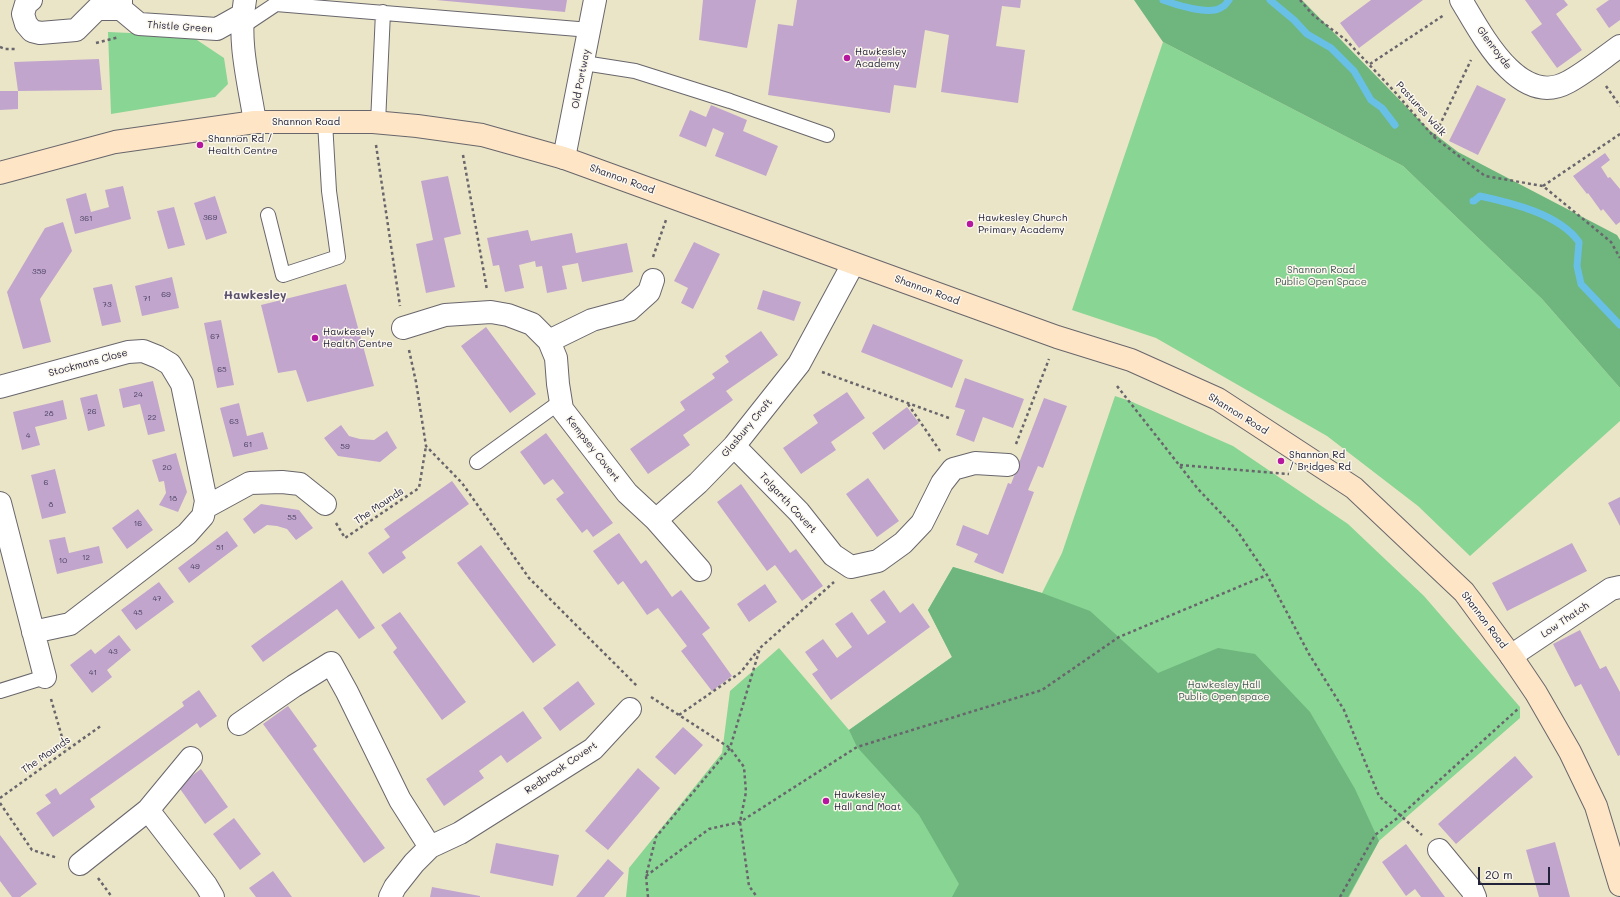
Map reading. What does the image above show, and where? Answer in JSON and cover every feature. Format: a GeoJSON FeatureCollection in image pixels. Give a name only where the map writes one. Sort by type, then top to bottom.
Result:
{"type":"FeatureCollection","features":[{"type":"Feature","properties":{"kind":"street","name":"Thistle Green"},"geometry":{"type":"LineString","coordinates":[[31,0],[26,4],[23,14],[26,24],[32,31],[40,33],[76,30],[97,9],[121,4],[139,24],[217,29],[243,14]]}},
{"type":"Feature","properties":{"kind":"street","name":"Old Portway"},"geometry":{"type":"LineString","coordinates":[[564,158],[584,63],[595,0]]}},
{"type":"Feature","properties":{"kind":"street","name":"Glenroyde"},"geometry":{"type":"LineString","coordinates":[[1462,1],[1498,57],[1512,72],[1523,81],[1533,86],[1552,88],[1567,83],[1620,46]]}},
{"type":"Feature","properties":{"kind":"street"},"geometry":{"type":"LineString","coordinates":[[243,14],[243,48],[255,122]]}},
{"type":"Feature","properties":{"kind":"street","name":"Shannon Road"},"geometry":{"type":"LineString","coordinates":[[0,173],[115,142],[255,122],[378,123],[458,131],[482,135],[564,158],[853,264],[1057,336],[1131,360],[1218,399],[1354,488],[1464,592],[1536,693],[1570,752],[1596,806],[1620,885]]}},
{"type":"Feature","properties":{"kind":"street","name":"Glasbury Croft"},"geometry":{"type":"LineString","coordinates":[[656,520],[698,483],[734,446],[799,364],[853,264]]}},
{"type":"Feature","properties":{"kind":"street"},"geometry":{"type":"LineString","coordinates":[[549,341],[592,320],[629,310],[649,292],[653,280]]}},
{"type":"Feature","properties":{"kind":"street","name":"Kempsey Covert"},"geometry":{"type":"LineString","coordinates":[[403,328],[445,315],[491,312],[508,315],[532,324],[549,341],[556,358],[562,409],[627,493],[656,520]]}},
{"type":"Feature","properties":{"kind":"street","name":"Stockmans Close"},"geometry":{"type":"LineString","coordinates":[[0,387],[128,352],[143,351],[158,357],[170,364],[182,384],[206,507]]}},
{"type":"Feature","properties":{"kind":"street","name":"Talgarth Covert"},"geometry":{"type":"LineString","coordinates":[[734,446],[799,512],[833,555],[851,567]]}},
{"type":"Feature","properties":{"kind":"street"},"geometry":{"type":"LineString","coordinates":[[851,567],[878,561],[903,543],[922,523],[942,483],[953,469],[975,463],[1008,465]]}},
{"type":"Feature","properties":{"kind":"street"},"geometry":{"type":"LineString","coordinates":[[33,632],[70,624],[187,534],[203,516],[206,507],[250,483],[282,482],[300,484],[325,504]]}},
{"type":"Feature","properties":{"kind":"street"},"geometry":{"type":"LineString","coordinates":[[0,503],[44,677]]}},
{"type":"Feature","properties":{"kind":"street"},"geometry":{"type":"LineString","coordinates":[[656,520],[700,570]]}},
{"type":"Feature","properties":{"kind":"street","name":"Low Thatch"},"geometry":{"type":"LineString","coordinates":[[1511,656],[1611,589],[1620,587]]}},
{"type":"Feature","properties":{"kind":"street"},"geometry":{"type":"LineString","coordinates":[[239,724],[294,686],[331,663],[347,692],[400,800],[430,847],[409,869],[395,887],[390,897]]}},
{"type":"Feature","properties":{"kind":"street","name":"Redbrook Covert"},"geometry":{"type":"LineString","coordinates":[[430,847],[460,833],[484,817],[531,790],[593,749],[630,709]]}},
{"type":"Feature","properties":{"kind":"street"},"geometry":{"type":"LineString","coordinates":[[80,864],[148,810],[191,758]]}},
{"type":"Feature","properties":{"kind":"street"},"geometry":{"type":"LineString","coordinates":[[148,810],[206,885],[213,897]]}},
{"type":"Feature","properties":{"kind":"street"},"geometry":{"type":"LineString","coordinates":[[1439,850],[1472,890],[1474,897]]}},
{"type":"Feature","properties":{"kind":"lane"},"geometry":{"type":"LineString","coordinates":[[243,14],[276,4],[590,30]]}},
{"type":"Feature","properties":{"kind":"lane"},"geometry":{"type":"LineString","coordinates":[[378,123],[383,12]]}},
{"type":"Feature","properties":{"kind":"lane"},"geometry":{"type":"LineString","coordinates":[[584,63],[635,71],[730,101],[827,135]]}},
{"type":"Feature","properties":{"kind":"lane"},"geometry":{"type":"LineString","coordinates":[[268,215],[283,275],[338,257],[329,192],[325,122]]}},
{"type":"Feature","properties":{"kind":"lane"},"geometry":{"type":"LineString","coordinates":[[477,462],[560,402]]}},
{"type":"Feature","properties":{"kind":"lane"},"geometry":{"type":"LineString","coordinates":[[0,691],[44,677]]}},
{"type":"Feature","properties":{"kind":"path","name":"Pastures Walk"},"geometry":{"type":"LineString","coordinates":[[1300,0],[1313,15],[1346,40],[1370,64],[1434,137],[1485,176],[1543,186],[1611,242],[1620,258]]}},
{"type":"Feature","properties":{"kind":"path"},"geometry":{"type":"LineString","coordinates":[[1370,64],[1462,1]]}},
{"type":"Feature","properties":{"kind":"path"},"geometry":{"type":"LineString","coordinates":[[1434,137],[1483,34]]}},
{"type":"Feature","properties":{"kind":"path"},"geometry":{"type":"LineString","coordinates":[[0,47],[5,49]]}},
{"type":"Feature","properties":{"kind":"path"},"geometry":{"type":"LineString","coordinates":[[458,131],[491,312]]}},
{"type":"Feature","properties":{"kind":"path"},"geometry":{"type":"LineString","coordinates":[[1543,186],[1620,134]]}},
{"type":"Feature","properties":{"kind":"path"},"geometry":{"type":"LineString","coordinates":[[653,280],[647,274],[674,198]]}},
{"type":"Feature","properties":{"kind":"path"},"geometry":{"type":"LineString","coordinates":[[1008,465],[1057,336]]}},
{"type":"Feature","properties":{"kind":"path"},"geometry":{"type":"LineString","coordinates":[[799,364],[949,418]]}},
{"type":"Feature","properties":{"kind":"path"},"geometry":{"type":"LineString","coordinates":[[1117,386],[1198,488],[1236,529],[1267,575],[1309,654],[1344,710],[1379,796],[1439,850]]}},
{"type":"Feature","properties":{"kind":"path"},"geometry":{"type":"LineString","coordinates":[[907,403],[953,469]]}},
{"type":"Feature","properties":{"kind":"path","name":"The Mounds"},"geometry":{"type":"LineString","coordinates":[[325,504],[345,538],[419,488],[426,446]]}},
{"type":"Feature","properties":{"kind":"path"},"geometry":{"type":"LineString","coordinates":[[1179,465],[1291,474]]}},
{"type":"Feature","properties":{"kind":"path"},"geometry":{"type":"LineString","coordinates":[[757,897],[749,886],[740,822],[746,792],[744,767],[730,748],[678,715],[741,672],[760,648],[851,567]]}},
{"type":"Feature","properties":{"kind":"path"},"geometry":{"type":"LineString","coordinates":[[646,876],[709,829],[740,822],[856,747],[1042,690],[1119,637],[1267,575]]}},
{"type":"Feature","properties":{"kind":"path"},"geometry":{"type":"LineString","coordinates":[[648,897],[646,876],[656,837],[730,748],[760,648]]}},
{"type":"Feature","properties":{"kind":"path"},"geometry":{"type":"LineString","coordinates":[[44,677],[66,751]]}},
{"type":"Feature","properties":{"kind":"path"},"geometry":{"type":"LineString","coordinates":[[1340,897],[1375,835],[1400,816],[1536,693]]}},
{"type":"Feature","properties":{"kind":"path","name":"The Mounds"},"geometry":{"type":"LineString","coordinates":[[0,798],[102,725]]}},
{"type":"Feature","properties":{"kind":"path"},"geometry":{"type":"LineString","coordinates":[[0,803],[32,850],[80,864]]}},
{"type":"Feature","properties":{"kind":"green space"},"geometry":{"type":"Polygon","coordinates":[[[1134,0],[1302,0],[1428,129],[1458,152],[1617,235],[1620,240],[1620,388],[1542,299],[1403,166],[1163,42],[1134,0]]]}},
{"type":"Feature","properties":{"kind":"green space"},"geometry":{"type":"Polygon","coordinates":[[[108,32],[194,38],[224,58],[228,84],[215,97],[111,114],[108,32]]]}},
{"type":"Feature","properties":{"kind":"green space","name":"Shannon Road Public Open Space"},"geometry":{"type":"Polygon","coordinates":[[[1163,42],[1403,166],[1542,299],[1620,388],[1620,421],[1470,556],[1418,506],[1327,436],[1156,338],[1072,310],[1163,42]]]}},
{"type":"Feature","properties":{"kind":"green space","name":"Hawkesley Hall Public Open space"},"geometry":{"type":"Polygon","coordinates":[[[1115,396],[1130,401],[1233,446],[1348,524],[1424,596],[1520,707],[1520,718],[1379,841],[1349,897],[626,897],[629,868],[722,753],[730,691],[779,648],[849,730],[952,657],[928,610],[953,567],[1042,593],[1062,553],[1115,396]]]}},
{"type":"Feature","properties":{"kind":"green space"},"geometry":{"type":"Polygon","coordinates":[[[953,567],[1042,593],[1090,611],[1158,673],[1218,648],[1255,654],[1310,712],[1355,789],[1379,841],[1348,897],[952,897],[959,884],[919,815],[857,747],[849,730],[952,657],[928,610],[953,567]]]}},
{"type":"Feature","properties":{"kind":"building"},"geometry":{"type":"Polygon","coordinates":[[[436,0],[567,0],[565,12],[436,0]]]}},
{"type":"Feature","properties":{"kind":"building"},"geometry":{"type":"Polygon","coordinates":[[[703,0],[756,0],[747,48],[699,40],[703,0]]]}},
{"type":"Feature","properties":{"kind":"building"},"geometry":{"type":"Polygon","coordinates":[[[797,0],[1021,0],[1020,8],[1002,6],[996,46],[1025,50],[1018,103],[941,92],[949,35],[925,30],[916,88],[894,85],[890,113],[768,95],[778,24],[793,26],[797,0]]]}},
{"type":"Feature","properties":{"kind":"building"},"geometry":{"type":"Polygon","coordinates":[[[1371,0],[1423,0],[1359,48],[1340,23],[1371,0]]]}},
{"type":"Feature","properties":{"kind":"building"},"geometry":{"type":"Polygon","coordinates":[[[1525,0],[1564,0],[1568,5],[1556,14],[1582,50],[1557,68],[1531,32],[1542,24],[1525,0]]]}},
{"type":"Feature","properties":{"kind":"building"},"geometry":{"type":"Polygon","coordinates":[[[1609,0],[1620,0],[1620,20],[1609,28],[1596,9],[1609,0]]]}},
{"type":"Feature","properties":{"kind":"building"},"geometry":{"type":"Polygon","coordinates":[[[99,59],[102,90],[18,91],[14,62],[99,59]]]}},
{"type":"Feature","properties":{"kind":"building"},"geometry":{"type":"Polygon","coordinates":[[[1477,85],[1506,99],[1478,155],[1449,141],[1477,85]]]}},
{"type":"Feature","properties":{"kind":"building"},"geometry":{"type":"Polygon","coordinates":[[[0,91],[18,91],[18,109],[0,110],[0,91]]]}},
{"type":"Feature","properties":{"kind":"building"},"geometry":{"type":"Polygon","coordinates":[[[711,105],[747,120],[743,131],[778,146],[766,176],[715,156],[724,133],[713,128],[706,147],[679,136],[690,110],[706,117],[711,105]]]}},
{"type":"Feature","properties":{"kind":"building"},"geometry":{"type":"Polygon","coordinates":[[[1605,153],[1610,160],[1601,167],[1608,178],[1610,177],[1620,189],[1620,222],[1616,225],[1603,209],[1601,211],[1573,176],[1605,153]]]}},
{"type":"Feature","properties":{"kind":"building"},"geometry":{"type":"Polygon","coordinates":[[[448,176],[461,234],[444,238],[455,287],[426,293],[416,244],[433,240],[421,181],[448,176]]]}},
{"type":"Feature","properties":{"kind":"building"},"geometry":{"type":"Polygon","coordinates":[[[123,186],[131,219],[75,234],[66,199],[86,193],[91,212],[109,207],[105,190],[123,186]]]}},
{"type":"Feature","properties":{"kind":"building"},"geometry":{"type":"Polygon","coordinates":[[[215,196],[227,233],[206,240],[194,203],[215,196]]]}},
{"type":"Feature","properties":{"kind":"building"},"geometry":{"type":"Polygon","coordinates":[[[174,207],[185,245],[168,249],[157,211],[174,207]]]}},
{"type":"Feature","properties":{"kind":"building"},"geometry":{"type":"Polygon","coordinates":[[[63,222],[72,251],[40,299],[51,342],[23,349],[7,292],[45,228],[63,222]]]}},
{"type":"Feature","properties":{"kind":"building"},"geometry":{"type":"Polygon","coordinates":[[[528,230],[531,241],[572,233],[576,253],[627,243],[633,272],[582,282],[578,263],[562,266],[567,289],[547,293],[542,266],[536,267],[535,261],[519,265],[524,288],[505,292],[499,265],[493,266],[487,238],[528,230]]]}},
{"type":"Feature","properties":{"kind":"building"},"geometry":{"type":"Polygon","coordinates":[[[694,242],[720,254],[693,309],[681,303],[688,288],[674,281],[694,242]]]}},
{"type":"Feature","properties":{"kind":"building"},"geometry":{"type":"Polygon","coordinates":[[[172,277],[179,308],[142,316],[135,286],[172,277]]]}},
{"type":"Feature","properties":{"kind":"building"},"geometry":{"type":"Polygon","coordinates":[[[112,284],[121,322],[102,326],[93,288],[112,284]]]}},
{"type":"Feature","properties":{"kind":"building","name":"Hawkesely Health Centre"},"geometry":{"type":"Polygon","coordinates":[[[346,284],[374,386],[307,402],[296,370],[278,373],[261,305],[346,284]]]}},
{"type":"Feature","properties":{"kind":"building"},"geometry":{"type":"Polygon","coordinates":[[[763,290],[801,302],[794,321],[757,309],[763,290]]]}},
{"type":"Feature","properties":{"kind":"building"},"geometry":{"type":"Polygon","coordinates":[[[221,320],[234,385],[217,388],[204,323],[221,320]]]}},
{"type":"Feature","properties":{"kind":"building"},"geometry":{"type":"Polygon","coordinates":[[[873,324],[963,360],[952,388],[861,352],[873,324]]]}},
{"type":"Feature","properties":{"kind":"building"},"geometry":{"type":"Polygon","coordinates":[[[486,327],[536,394],[510,413],[461,346],[486,327]]]}},
{"type":"Feature","properties":{"kind":"building"},"geometry":{"type":"Polygon","coordinates":[[[761,331],[778,355],[726,391],[733,400],[683,435],[690,445],[648,474],[630,449],[685,410],[680,402],[715,378],[712,374],[729,362],[725,356],[761,331]]]}},
{"type":"Feature","properties":{"kind":"building"},"geometry":{"type":"Polygon","coordinates":[[[965,378],[1024,399],[1013,428],[983,417],[974,442],[956,435],[965,410],[955,407],[965,378]]]}},
{"type":"Feature","properties":{"kind":"building"},"geometry":{"type":"Polygon","coordinates":[[[153,381],[165,431],[148,435],[140,404],[123,408],[119,389],[153,381]]]}},
{"type":"Feature","properties":{"kind":"building"},"geometry":{"type":"Polygon","coordinates":[[[847,392],[865,418],[831,442],[836,450],[801,474],[783,448],[818,423],[813,415],[847,392]]]}},
{"type":"Feature","properties":{"kind":"building"},"geometry":{"type":"Polygon","coordinates":[[[97,394],[105,426],[88,431],[80,398],[97,394]]]}},
{"type":"Feature","properties":{"kind":"building"},"geometry":{"type":"Polygon","coordinates":[[[1044,398],[1067,406],[1043,468],[1038,466],[1028,490],[1034,492],[1003,574],[974,562],[978,554],[956,545],[963,525],[988,535],[1008,483],[1011,484],[1044,398]]]}},
{"type":"Feature","properties":{"kind":"building"},"geometry":{"type":"Polygon","coordinates":[[[63,400],[67,419],[35,427],[40,445],[22,450],[13,412],[63,400]]]}},
{"type":"Feature","properties":{"kind":"building"},"geometry":{"type":"Polygon","coordinates":[[[239,403],[247,436],[263,432],[268,449],[233,457],[220,408],[239,403]]]}},
{"type":"Feature","properties":{"kind":"building"},"geometry":{"type":"Polygon","coordinates":[[[907,407],[919,423],[884,450],[872,433],[907,407]]]}},
{"type":"Feature","properties":{"kind":"building"},"geometry":{"type":"Polygon","coordinates":[[[341,425],[349,436],[360,439],[374,440],[387,431],[397,448],[380,462],[338,456],[324,438],[341,425]]]}},
{"type":"Feature","properties":{"kind":"building"},"geometry":{"type":"Polygon","coordinates":[[[546,433],[613,523],[593,537],[587,529],[582,533],[556,499],[564,493],[553,479],[544,485],[520,452],[546,433]]]}},
{"type":"Feature","properties":{"kind":"building"},"geometry":{"type":"Polygon","coordinates":[[[176,453],[187,492],[178,512],[159,505],[166,493],[164,481],[159,482],[152,460],[176,453]]]}},
{"type":"Feature","properties":{"kind":"building"},"geometry":{"type":"Polygon","coordinates":[[[55,469],[66,513],[42,519],[31,475],[55,469]]]}},
{"type":"Feature","properties":{"kind":"building"},"geometry":{"type":"Polygon","coordinates":[[[868,478],[899,521],[877,537],[846,494],[868,478]]]}},
{"type":"Feature","properties":{"kind":"building"},"geometry":{"type":"Polygon","coordinates":[[[452,481],[469,504],[402,552],[406,558],[383,574],[368,553],[390,537],[384,529],[452,481]]]}},
{"type":"Feature","properties":{"kind":"building"},"geometry":{"type":"Polygon","coordinates":[[[741,484],[790,553],[796,549],[823,586],[802,601],[775,565],[767,571],[717,502],[741,484]]]}},
{"type":"Feature","properties":{"kind":"building"},"geometry":{"type":"Polygon","coordinates":[[[1620,497],[1620,526],[1608,503],[1620,497]]]}},
{"type":"Feature","properties":{"kind":"building"},"geometry":{"type":"Polygon","coordinates":[[[261,504],[299,510],[313,528],[296,540],[287,529],[277,526],[267,525],[254,534],[243,519],[261,504]]]}},
{"type":"Feature","properties":{"kind":"building"},"geometry":{"type":"Polygon","coordinates":[[[138,509],[153,530],[127,549],[112,528],[138,509]]]}},
{"type":"Feature","properties":{"kind":"building"},"geometry":{"type":"Polygon","coordinates":[[[227,531],[238,546],[189,583],[178,568],[227,531]]]}},
{"type":"Feature","properties":{"kind":"building"},"geometry":{"type":"Polygon","coordinates":[[[619,533],[641,564],[646,560],[672,597],[681,590],[710,628],[702,634],[732,676],[712,691],[681,651],[687,646],[658,608],[647,615],[623,581],[618,585],[593,551],[619,533]]]}},
{"type":"Feature","properties":{"kind":"building"},"geometry":{"type":"Polygon","coordinates":[[[65,537],[69,553],[99,546],[103,563],[57,574],[49,540],[65,537]]]}},
{"type":"Feature","properties":{"kind":"building"},"geometry":{"type":"Polygon","coordinates":[[[1572,543],[1587,571],[1507,611],[1492,583],[1572,543]]]}},
{"type":"Feature","properties":{"kind":"building"},"geometry":{"type":"Polygon","coordinates":[[[481,545],[556,645],[533,663],[457,563],[481,545]]]}},
{"type":"Feature","properties":{"kind":"building"},"geometry":{"type":"Polygon","coordinates":[[[342,580],[375,628],[359,639],[337,609],[263,662],[251,646],[342,580]]]}},
{"type":"Feature","properties":{"kind":"building"},"geometry":{"type":"Polygon","coordinates":[[[159,582],[174,602],[136,630],[121,610],[159,582]]]}},
{"type":"Feature","properties":{"kind":"building"},"geometry":{"type":"Polygon","coordinates":[[[765,584],[777,602],[749,622],[737,604],[765,584]]]}},
{"type":"Feature","properties":{"kind":"building"},"geometry":{"type":"Polygon","coordinates":[[[884,590],[900,613],[913,603],[930,627],[831,700],[812,674],[818,670],[805,652],[823,639],[837,658],[852,647],[835,624],[852,612],[868,635],[886,622],[870,600],[884,590]]]}},
{"type":"Feature","properties":{"kind":"building"},"geometry":{"type":"Polygon","coordinates":[[[400,612],[466,702],[442,720],[393,652],[397,648],[381,625],[400,612]]]}},
{"type":"Feature","properties":{"kind":"building"},"geometry":{"type":"Polygon","coordinates":[[[1580,630],[1600,669],[1606,666],[1620,692],[1620,755],[1618,756],[1581,684],[1575,687],[1553,644],[1580,630]]]}},
{"type":"Feature","properties":{"kind":"building"},"geometry":{"type":"Polygon","coordinates":[[[119,635],[131,650],[107,670],[112,677],[92,693],[70,665],[91,649],[95,654],[119,635]]]}},
{"type":"Feature","properties":{"kind":"building"},"geometry":{"type":"Polygon","coordinates":[[[578,681],[595,704],[560,731],[543,708],[578,681]]]}},
{"type":"Feature","properties":{"kind":"building"},"geometry":{"type":"Polygon","coordinates":[[[199,690],[217,716],[200,728],[197,723],[90,799],[95,807],[53,837],[36,813],[51,803],[45,795],[56,788],[60,795],[184,706],[182,702],[199,690]]]}},
{"type":"Feature","properties":{"kind":"building"},"geometry":{"type":"Polygon","coordinates":[[[288,706],[317,746],[313,749],[385,848],[364,863],[263,724],[288,706]]]}},
{"type":"Feature","properties":{"kind":"building"},"geometry":{"type":"Polygon","coordinates":[[[523,711],[542,738],[507,763],[501,755],[479,771],[484,778],[444,806],[426,779],[523,711]]]}},
{"type":"Feature","properties":{"kind":"building"},"geometry":{"type":"Polygon","coordinates":[[[683,727],[703,745],[675,775],[655,757],[683,727]]]}},
{"type":"Feature","properties":{"kind":"building"},"geometry":{"type":"Polygon","coordinates":[[[1515,756],[1533,777],[1456,844],[1438,824],[1515,756]]]}},
{"type":"Feature","properties":{"kind":"building"},"geometry":{"type":"Polygon","coordinates":[[[638,768],[660,788],[608,850],[585,831],[638,768]]]}},
{"type":"Feature","properties":{"kind":"building"},"geometry":{"type":"Polygon","coordinates":[[[201,769],[228,807],[205,824],[178,786],[201,769]]]}},
{"type":"Feature","properties":{"kind":"building"},"geometry":{"type":"Polygon","coordinates":[[[234,818],[261,854],[240,870],[213,834],[234,818]]]}},
{"type":"Feature","properties":{"kind":"building"},"geometry":{"type":"Polygon","coordinates":[[[0,835],[37,884],[20,897],[12,897],[0,881],[0,835]]]}},
{"type":"Feature","properties":{"kind":"building"},"geometry":{"type":"Polygon","coordinates":[[[1555,842],[1570,897],[1539,897],[1526,850],[1555,842]]]}},
{"type":"Feature","properties":{"kind":"building"},"geometry":{"type":"Polygon","coordinates":[[[496,843],[559,855],[553,886],[490,873],[496,843]]]}},
{"type":"Feature","properties":{"kind":"building"},"geometry":{"type":"Polygon","coordinates":[[[1406,844],[1445,897],[1421,897],[1415,889],[1406,896],[1382,862],[1406,844]]]}},
{"type":"Feature","properties":{"kind":"building"},"geometry":{"type":"Polygon","coordinates":[[[608,859],[624,873],[604,897],[576,897],[608,859]]]}},
{"type":"Feature","properties":{"kind":"building"},"geometry":{"type":"Polygon","coordinates":[[[273,871],[292,897],[256,897],[249,888],[273,871]]]}},
{"type":"Feature","properties":{"kind":"building"},"geometry":{"type":"Polygon","coordinates":[[[432,887],[480,896],[480,897],[430,897],[432,887]]]}},
{"type":"Feature","properties":{"kind":"waterway"},"geometry":{"type":"LineString","coordinates":[[1163,0],[1193,9],[1202,10],[1217,9],[1225,5],[1229,0]]}},
{"type":"Feature","properties":{"kind":"waterway"},"geometry":{"type":"LineString","coordinates":[[1270,0],[1294,20],[1307,34],[1331,48],[1354,71],[1371,100],[1382,108],[1395,125]]}},
{"type":"Feature","properties":{"kind":"waterway"},"geometry":{"type":"LineString","coordinates":[[1473,201],[1480,196],[1520,206],[1547,217],[1560,224],[1570,232],[1579,242],[1577,266],[1581,284],[1620,325]]}},
{"type":"Feature","properties":{"kind":"place","name":"Hawkesley Academy"},"geometry":{"type":"Point","coordinates":[847,58]}},
{"type":"Feature","properties":{"kind":"place","name":"Shannon Rd / Health Centre"},"geometry":{"type":"Point","coordinates":[200,145]}},
{"type":"Feature","properties":{"kind":"place","name":"Hawkesley Church Primary Academy"},"geometry":{"type":"Point","coordinates":[970,224]}},
{"type":"Feature","properties":{"kind":"place","name":"Hawkesely Health Centre"},"geometry":{"type":"Point","coordinates":[315,338]}},
{"type":"Feature","properties":{"kind":"place","name":"Shannon Rd / Bridges Rd"},"geometry":{"type":"Point","coordinates":[1281,461]}},
{"type":"Feature","properties":{"kind":"place","name":"Hawkesley Hall and Moat"},"geometry":{"type":"Point","coordinates":[826,801]}},
{"type":"Feature","properties":{"kind":"district","name":"Hawkesley"},"geometry":{"type":"Point","coordinates":[255,295]}}]}
